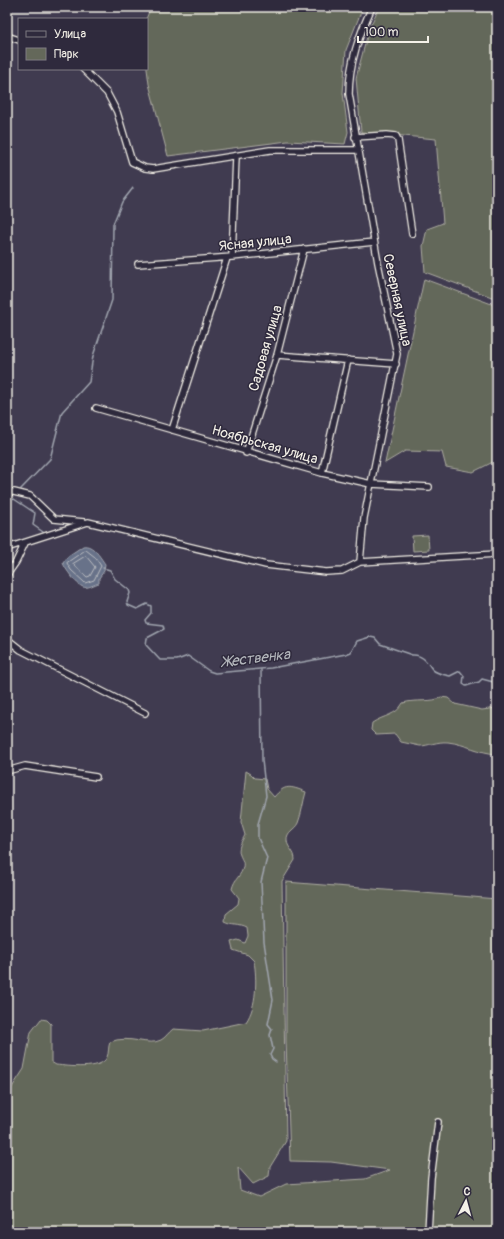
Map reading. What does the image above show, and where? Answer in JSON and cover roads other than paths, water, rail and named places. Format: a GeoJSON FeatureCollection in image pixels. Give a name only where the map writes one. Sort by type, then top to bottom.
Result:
{"type":"FeatureCollection","features":[{"type":"Feature","properties":{"kind":"street"},"geometry":{"type":"LineString","coordinates":[[372,7],[358,41],[349,76],[348,94],[355,137],[387,135],[396,136],[398,140],[412,234]]}},
{"type":"Feature","properties":{"kind":"street"},"geometry":{"type":"LineString","coordinates":[[7,36],[18,40]]}},
{"type":"Feature","properties":{"kind":"street"},"geometry":{"type":"LineString","coordinates":[[84,70],[107,93],[117,112],[132,162],[144,168],[154,169],[236,157],[270,150],[357,150]]}},
{"type":"Feature","properties":{"kind":"street","name":"Северная улица"},"geometry":{"type":"LineString","coordinates":[[355,137],[374,242],[397,354],[364,518],[360,562]]}},
{"type":"Feature","properties":{"kind":"street"},"geometry":{"type":"LineString","coordinates":[[172,430],[229,257],[236,157]]}},
{"type":"Feature","properties":{"kind":"street","name":"Ясная улица"},"geometry":{"type":"LineString","coordinates":[[138,264],[229,257],[374,242]]}},
{"type":"Feature","properties":{"kind":"street","name":"Садовая улица"},"geometry":{"type":"LineString","coordinates":[[246,453],[277,355],[304,250]]}},
{"type":"Feature","properties":{"kind":"street"},"geometry":{"type":"LineString","coordinates":[[277,355],[396,364]]}},
{"type":"Feature","properties":{"kind":"street"},"geometry":{"type":"LineString","coordinates":[[322,473],[348,360]]}},
{"type":"Feature","properties":{"kind":"street","name":"Ноябрьская улица"},"geometry":{"type":"LineString","coordinates":[[96,408],[246,453],[322,473],[371,484],[429,487]]}},
{"type":"Feature","properties":{"kind":"street"},"geometry":{"type":"LineString","coordinates":[[7,492],[30,496],[54,519],[88,522],[266,565],[326,572],[342,571],[360,562],[497,554]]}},
{"type":"Feature","properties":{"kind":"street"},"geometry":{"type":"LineString","coordinates":[[7,548],[88,522]]}},
{"type":"Feature","properties":{"kind":"street"},"geometry":{"type":"LineString","coordinates":[[7,575],[16,562],[25,543]]}},
{"type":"Feature","properties":{"kind":"street"},"geometry":{"type":"LineString","coordinates":[[7,639],[22,650],[145,713]]}},
{"type":"Feature","properties":{"kind":"street"},"geometry":{"type":"LineString","coordinates":[[7,771],[25,766],[96,777]]}},
{"type":"Feature","properties":{"kind":"street"},"geometry":{"type":"LineString","coordinates":[[428,1232],[431,1178],[438,1122]]}},
{"type":"Feature","properties":{"kind":"water"},"geometry":{"type":"Polygon","coordinates":[[[83,546],[93,549],[105,564],[104,571],[99,578],[99,583],[87,587],[80,586],[63,563],[68,556],[83,546]]]}},
{"type":"Feature","properties":{"kind":"waterway"},"geometry":{"type":"LineString","coordinates":[[21,489],[50,459],[62,412],[89,382],[93,356],[112,300],[113,224],[122,202],[133,188]]}},
{"type":"Feature","properties":{"kind":"waterway","name":"Жественка"},"geometry":{"type":"LineString","coordinates":[[7,501],[14,499],[35,513],[33,525],[43,532]]}},
{"type":"Feature","properties":{"kind":"waterway","name":"Жественка"},"geometry":{"type":"LineString","coordinates":[[103,568],[110,570],[115,579],[129,590],[128,605],[137,609],[147,604],[151,606],[151,613],[145,620],[146,623],[163,625],[164,629],[147,638],[146,645],[160,660],[177,660],[188,656],[209,671],[215,673],[271,668],[346,654],[351,652],[357,641],[370,637],[375,638],[380,644],[421,657],[433,670],[438,673],[450,676],[460,671],[464,676],[463,684],[466,686],[479,682],[482,679],[497,683]]}},
{"type":"Feature","properties":{"kind":"waterway"},"geometry":{"type":"LineString","coordinates":[[261,669],[262,760],[266,796],[258,824],[258,838],[267,858],[261,882],[264,942],[273,1000],[268,1024],[272,1029],[270,1035],[273,1049],[270,1055],[276,1062]]}}]}
